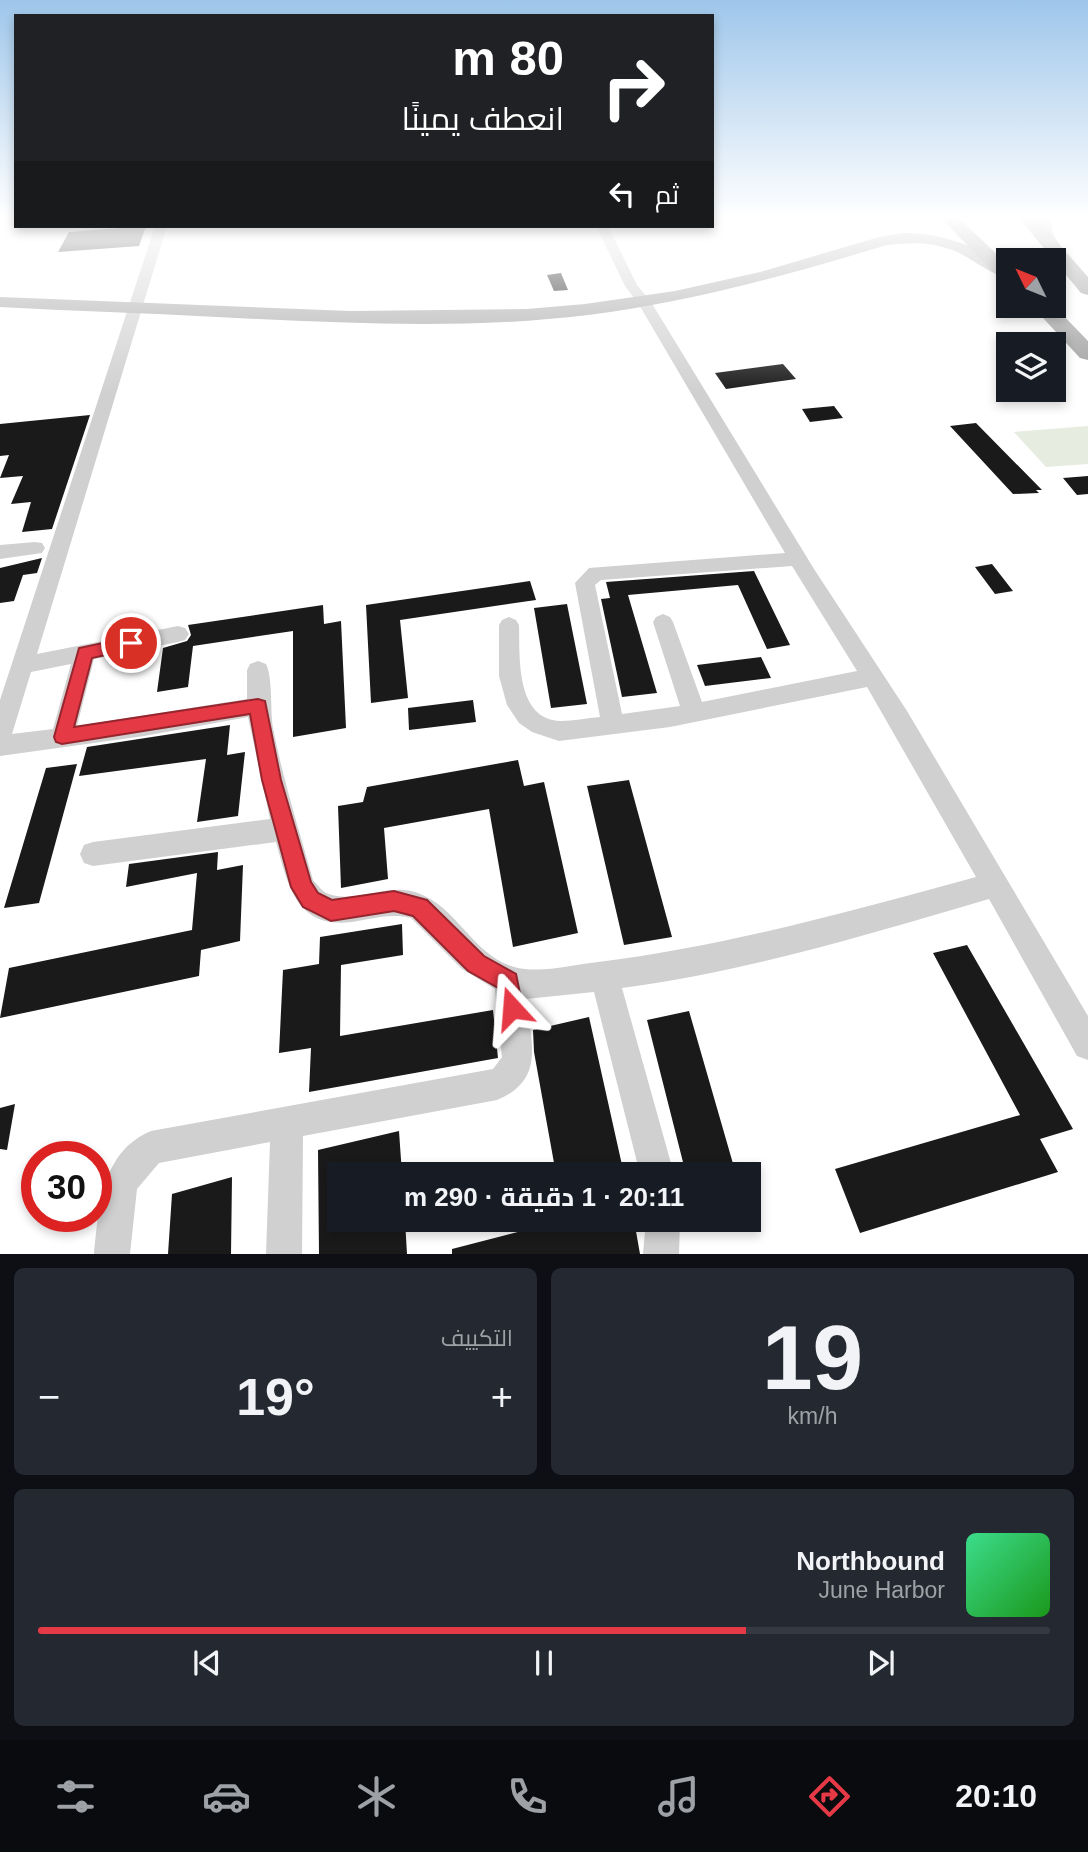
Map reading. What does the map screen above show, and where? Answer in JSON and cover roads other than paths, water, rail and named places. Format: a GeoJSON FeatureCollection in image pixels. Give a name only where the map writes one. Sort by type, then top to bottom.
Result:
{"type":"FeatureCollection","features":[{"type":"Feature","properties":{"kind":"highway"},"geometry":{"type":"LineString","coordinates":[[1054,318],[1088,353]]}},
{"type":"Feature","properties":{"kind":"main road"},"geometry":{"type":"LineString","coordinates":[[641,299],[738,277]]}},
{"type":"Feature","properties":{"kind":"main road"},"geometry":{"type":"LineString","coordinates":[[0,295],[315,317],[414,318],[558,312],[734,285],[762,277]]}},
{"type":"Feature","properties":{"kind":"main road"},"geometry":{"type":"LineString","coordinates":[[0,302],[136,304]]}},
{"type":"Feature","properties":{"kind":"street"},"geometry":{"type":"LineString","coordinates":[[0,736],[22,665],[47,547],[144,277]]}},
{"type":"Feature","properties":{"kind":"street"},"geometry":{"type":"LineString","coordinates":[[626,277],[872,677],[1088,1045]]}},
{"type":"Feature","properties":{"kind":"street"},"geometry":{"type":"LineString","coordinates":[[0,552],[47,547]]}},
{"type":"Feature","properties":{"kind":"street"},"geometry":{"type":"LineString","coordinates":[[613,726],[588,606],[585,583],[589,576],[596,573],[798,559]]}},
{"type":"Feature","properties":{"kind":"street"},"geometry":{"type":"LineString","coordinates":[[663,622],[694,713]]}},
{"type":"Feature","properties":{"kind":"street"},"geometry":{"type":"LineString","coordinates":[[509,625],[514,700],[526,717],[545,729],[559,731],[613,726],[694,713],[872,677]]}},
{"type":"Feature","properties":{"kind":"street"},"geometry":{"type":"LineString","coordinates":[[22,665],[178,634]]}},
{"type":"Feature","properties":{"kind":"street"},"geometry":{"type":"LineString","coordinates":[[62,737],[85,653]]}},
{"type":"Feature","properties":{"kind":"street"},"geometry":{"type":"LineString","coordinates":[[258,670],[258,706],[263,743],[302,887],[310,900],[331,910],[394,901],[419,907],[476,964],[509,982],[531,985],[605,978],[674,967],[872,919],[993,885]]}},
{"type":"Feature","properties":{"kind":"street"},"geometry":{"type":"LineString","coordinates":[[0,746],[258,706]]}},
{"type":"Feature","properties":{"kind":"street"},"geometry":{"type":"LineString","coordinates":[[93,854],[286,829]]}},
{"type":"Feature","properties":{"kind":"street"},"geometry":{"type":"LineString","coordinates":[[605,978],[654,1162]]}},
{"type":"Feature","properties":{"kind":"street"},"geometry":{"type":"LineString","coordinates":[[112,1254],[120,1185],[124,1173],[151,1148],[497,1084],[506,1079],[519,1061],[509,982]]}},
{"type":"Feature","properties":{"kind":"street"},"geometry":{"type":"LineString","coordinates":[[284,1254],[288,1123]]}},
{"type":"Feature","properties":{"kind":"street"},"geometry":{"type":"LineString","coordinates":[[661,1254],[662,1232]]}}]}
